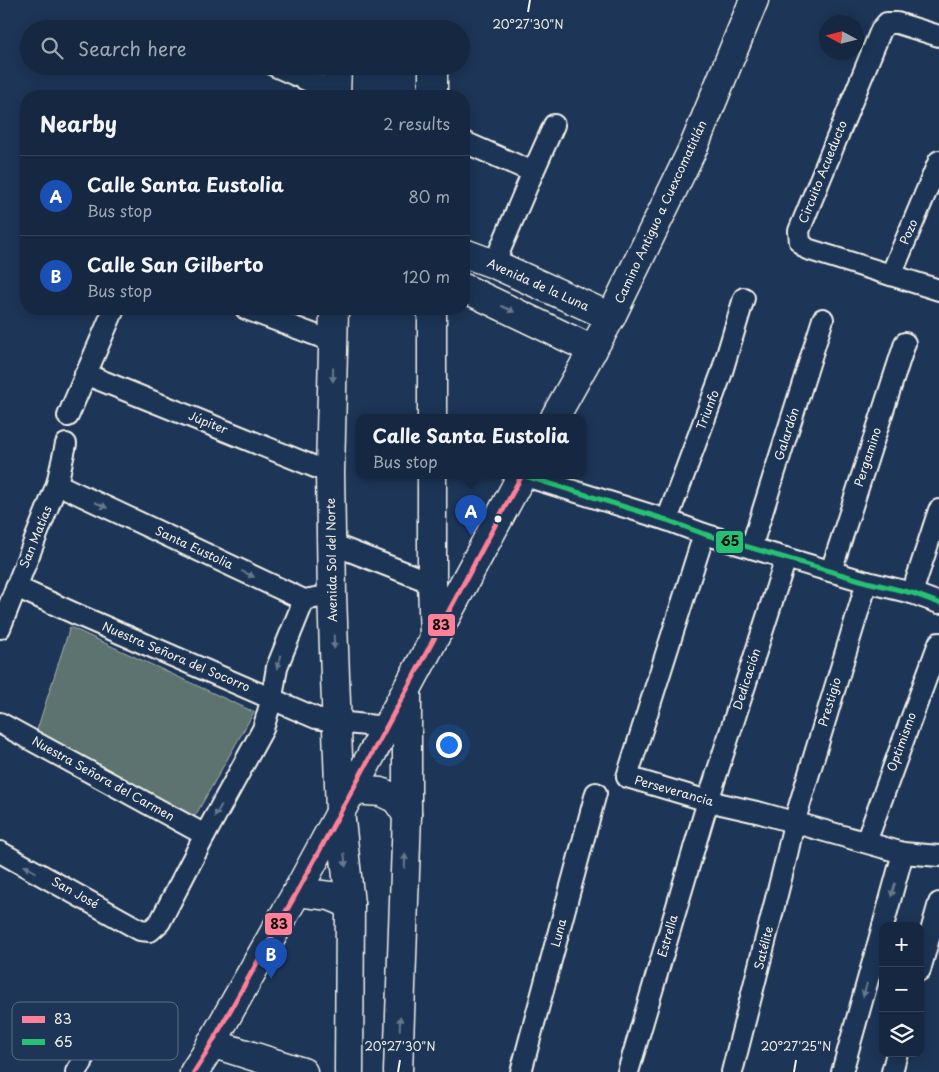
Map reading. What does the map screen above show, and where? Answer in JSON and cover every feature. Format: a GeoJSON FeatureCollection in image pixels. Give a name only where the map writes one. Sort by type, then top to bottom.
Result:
{"type":"FeatureCollection","features":[{"type":"Feature","properties":{"kind":"street","name":"Camino Antiguo a Cuexcomatitlán"},"geometry":{"type":"LineString","coordinates":[[557,414],[611,317],[694,146],[754,0]]}},
{"type":"Feature","properties":{"kind":"street","name":"Circuito Acueducto"},"geometry":{"type":"LineString","coordinates":[[937,31],[897,23],[888,23],[881,30],[803,222],[800,231],[800,242],[807,249],[939,290]]}},
{"type":"Feature","properties":{"kind":"street"},"geometry":{"type":"LineString","coordinates":[[304,75],[336,85]]}},
{"type":"Feature","properties":{"kind":"street"},"geometry":{"type":"LineString","coordinates":[[494,264],[554,125]]}},
{"type":"Feature","properties":{"kind":"street"},"geometry":{"type":"LineString","coordinates":[[470,145],[533,172]]}},
{"type":"Feature","properties":{"kind":"street","name":"Pozo"},"geometry":{"type":"LineString","coordinates":[[891,275],[939,161]]}},
{"type":"Feature","properties":{"kind":"street","name":"Avenida de la Luna"},"geometry":{"type":"LineString","coordinates":[[470,255],[494,264],[611,317]]}},
{"type":"Feature","properties":{"kind":"street"},"geometry":{"type":"LineString","coordinates":[[470,291],[593,350]]}},
{"type":"Feature","properties":{"kind":"street","name":"Triunfo"},"geometry":{"type":"LineString","coordinates":[[667,520],[721,376],[744,298]]}},
{"type":"Feature","properties":{"kind":"street"},"geometry":{"type":"LineString","coordinates":[[68,416],[111,315]]}},
{"type":"Feature","properties":{"kind":"street"},"geometry":{"type":"LineString","coordinates":[[262,315],[334,342]]}},
{"type":"Feature","properties":{"kind":"street","name":"Avenida Sol del Norte"},"geometry":{"type":"LineString","coordinates":[[334,315],[330,473],[332,595],[337,722],[346,801],[350,904],[349,1072]]}},
{"type":"Feature","properties":{"kind":"street"},"geometry":{"type":"LineString","coordinates":[[432,315],[432,414]]}},
{"type":"Feature","properties":{"kind":"street","name":"Galardón"},"geometry":{"type":"LineString","coordinates":[[751,548],[823,320]]}},
{"type":"Feature","properties":{"kind":"street","name":"Pergamino"},"geometry":{"type":"LineString","coordinates":[[831,571],[905,343]]}},
{"type":"Feature","properties":{"kind":"street","name":"Júpiter"},"geometry":{"type":"LineString","coordinates":[[85,374],[330,473]]}},
{"type":"Feature","properties":{"kind":"street","name":"San Matías"},"geometry":{"type":"LineString","coordinates":[[0,628],[57,484],[66,444]]}},
{"type":"Feature","properties":{"kind":"street"},"geometry":{"type":"LineString","coordinates":[[432,479],[434,638]]}},
{"type":"Feature","properties":{"kind":"street"},"geometry":{"type":"LineString","coordinates":[[304,1072],[203,1057],[297,892],[520,479]]}},
{"type":"Feature","properties":{"kind":"street"},"geometry":{"type":"LineString","coordinates":[[535,479],[667,520],[704,534],[866,582],[912,593],[939,603]]}},
{"type":"Feature","properties":{"kind":"street","name":"Santa Eustolia"},"geometry":{"type":"LineString","coordinates":[[57,484],[304,600]]}},
{"type":"Feature","properties":{"kind":"street"},"geometry":{"type":"LineString","coordinates":[[912,593],[939,510]]}},
{"type":"Feature","properties":{"kind":"street","name":"Perseverancia"},"geometry":{"type":"LineString","coordinates":[[704,534],[627,777],[708,801],[761,813],[903,853],[939,856]]}},
{"type":"Feature","properties":{"kind":"street"},"geometry":{"type":"LineString","coordinates":[[332,544],[432,583]]}},
{"type":"Feature","properties":{"kind":"street","name":"Dedicación"},"geometry":{"type":"LineString","coordinates":[[708,801],[786,558]]}},
{"type":"Feature","properties":{"kind":"street","name":"Prestigio"},"geometry":{"type":"LineString","coordinates":[[794,823],[866,582]]}},
{"type":"Feature","properties":{"kind":"street","name":"Nuestra Señora del Socorro"},"geometry":{"type":"LineString","coordinates":[[16,588],[316,718],[386,727]]}},
{"type":"Feature","properties":{"kind":"street"},"geometry":{"type":"LineString","coordinates":[[205,834],[263,729],[272,698],[277,666],[304,600],[332,595]]}},
{"type":"Feature","properties":{"kind":"street","name":"Optimismo"},"geometry":{"type":"LineString","coordinates":[[866,842],[939,643]]}},
{"type":"Feature","properties":{"kind":"street"},"geometry":{"type":"LineString","coordinates":[[398,1072],[407,816],[407,689]]}},
{"type":"Feature","properties":{"kind":"street","name":"Nuestra Señora del Carmen"},"geometry":{"type":"LineString","coordinates":[[0,723],[205,834]]}},
{"type":"Feature","properties":{"kind":"street"},"geometry":{"type":"LineString","coordinates":[[346,801],[381,792],[396,799],[407,816]]}},
{"type":"Feature","properties":{"kind":"street","name":"Luna"},"geometry":{"type":"LineString","coordinates":[[521,1072],[596,793]]}},
{"type":"Feature","properties":{"kind":"street","name":"Estrella"},"geometry":{"type":"LineString","coordinates":[[628,1072],[708,801]]}},
{"type":"Feature","properties":{"kind":"street","name":"Satélite"},"geometry":{"type":"LineString","coordinates":[[732,1072],[794,823]]}},
{"type":"Feature","properties":{"kind":"street","name":"San José"},"geometry":{"type":"LineString","coordinates":[[0,852],[140,930],[150,931],[160,922],[205,834]]}},
{"type":"Feature","properties":{"kind":"street"},"geometry":{"type":"LineString","coordinates":[[884,922],[903,853]]}},
{"type":"Feature","properties":{"kind":"street"},"geometry":{"type":"LineString","coordinates":[[297,892],[330,896],[350,904]]}},
{"type":"Feature","properties":{"kind":"street"},"geometry":{"type":"LineString","coordinates":[[921,967],[939,903]]}},
{"type":"Feature","properties":{"kind":"street"},"geometry":{"type":"LineString","coordinates":[[842,1072],[879,940]]}},
{"type":"Feature","properties":{"kind":"street"},"geometry":{"type":"LineString","coordinates":[[892,1072],[896,1057]]}},
{"type":"Feature","properties":{"kind":"green space"},"geometry":{"type":"Polygon","coordinates":[[[70,627],[254,712],[190,825],[36,733],[70,627]]]}},
{"type":"Feature","properties":{"kind":"transit line","name":"83"},"geometry":{"type":"LineString","coordinates":[[194,1072],[297,892],[520,479]]}},
{"type":"Feature","properties":{"kind":"transit line","name":"65"},"geometry":{"type":"LineString","coordinates":[[535,479],[667,520],[704,534],[867,582],[912,593],[939,603]]}},
{"type":"Feature","properties":{"kind":"place","name":"Calle Santa Eustolia"},"geometry":{"type":"Point","coordinates":[471,536]}},
{"type":"Feature","properties":{"kind":"place","name":"Calle San Gilberto"},"geometry":{"type":"Point","coordinates":[271,979]}}]}
